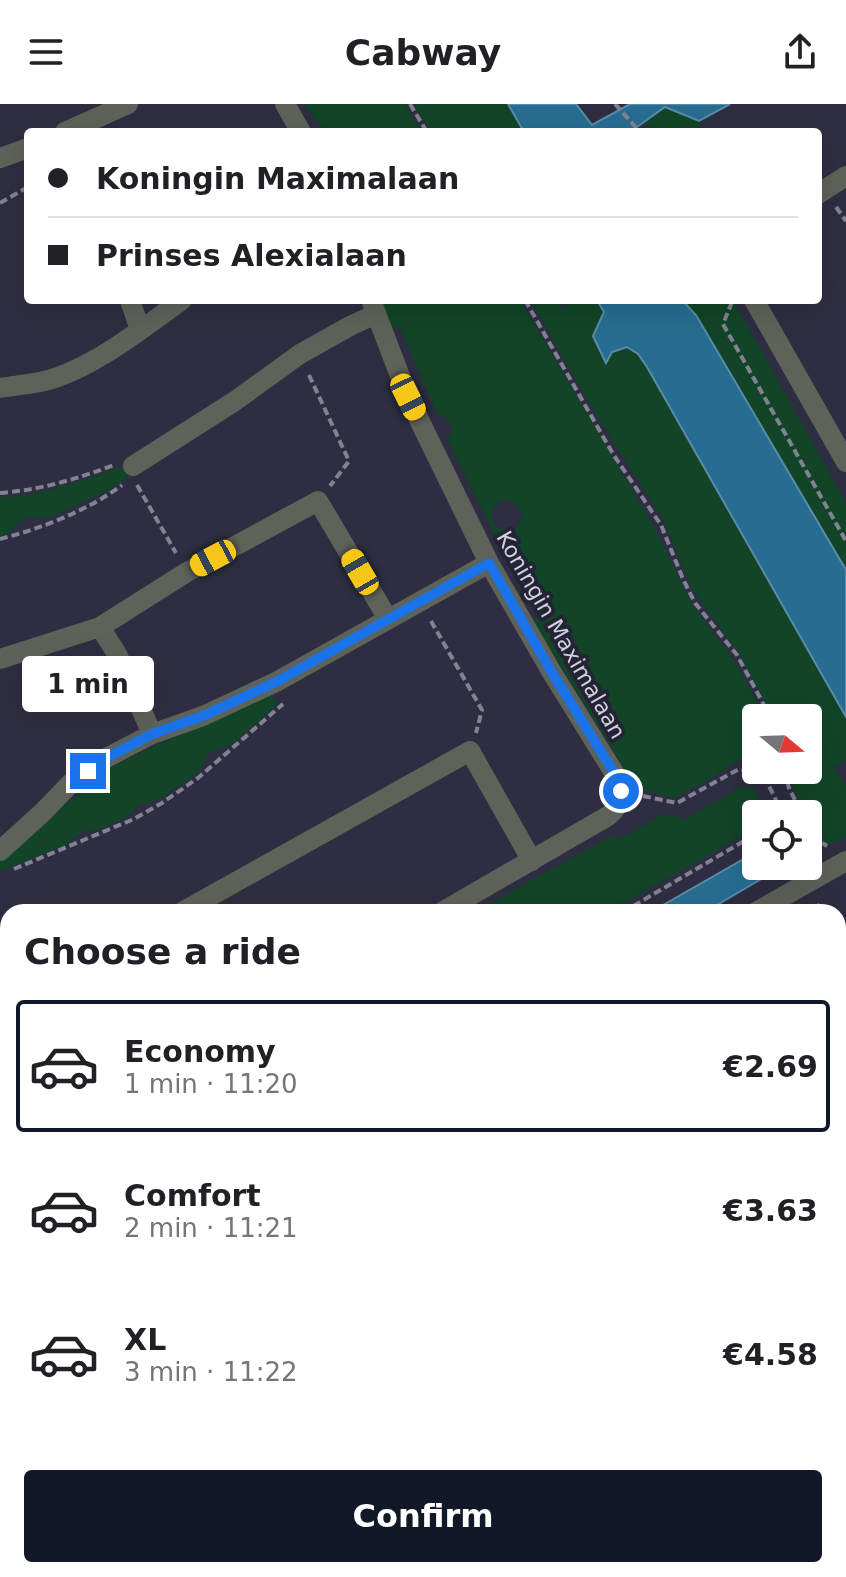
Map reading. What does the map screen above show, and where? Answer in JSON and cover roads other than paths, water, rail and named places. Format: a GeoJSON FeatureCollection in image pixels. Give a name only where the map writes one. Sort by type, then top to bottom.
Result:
{"type":"FeatureCollection","features":[{"type":"Feature","properties":{"kind":"street"},"geometry":{"type":"LineString","coordinates":[[74,128],[128,104]]}},
{"type":"Feature","properties":{"kind":"street"},"geometry":{"type":"LineString","coordinates":[[285,104],[299,128]]}},
{"type":"Feature","properties":{"kind":"street"},"geometry":{"type":"LineString","coordinates":[[0,158],[24,149]]}},
{"type":"Feature","properties":{"kind":"street"},"geometry":{"type":"LineString","coordinates":[[822,191],[846,176]]}},
{"type":"Feature","properties":{"kind":"street"},"geometry":{"type":"LineString","coordinates":[[131,304],[140,330]]}},
{"type":"Feature","properties":{"kind":"street"},"geometry":{"type":"LineString","coordinates":[[0,388],[54,379],[89,362],[176,304]]}},
{"type":"Feature","properties":{"kind":"street"},"geometry":{"type":"LineString","coordinates":[[756,304],[846,462]]}},
{"type":"Feature","properties":{"kind":"street"},"geometry":{"type":"LineString","coordinates":[[133,472],[300,354],[350,326],[373,307]]}},
{"type":"Feature","properties":{"kind":"street","name":"Koningin Maximalaan"},"geometry":{"type":"LineString","coordinates":[[373,307],[408,397],[489,563],[618,779],[620,802],[615,810],[532,861]]}},
{"type":"Feature","properties":{"kind":"street"},"geometry":{"type":"LineString","coordinates":[[0,659],[100,627],[187,572],[318,501],[388,619]]}},
{"type":"Feature","properties":{"kind":"street"},"geometry":{"type":"LineString","coordinates":[[0,851],[71,783],[106,758],[152,734],[203,716],[276,682],[489,563]]}},
{"type":"Feature","properties":{"kind":"street"},"geometry":{"type":"LineString","coordinates":[[100,627],[117,654],[152,734]]}},
{"type":"Feature","properties":{"kind":"street"},"geometry":{"type":"LineString","coordinates":[[196,904],[470,751],[532,861],[456,904]]}},
{"type":"Feature","properties":{"kind":"street"},"geometry":{"type":"LineString","coordinates":[[768,904],[841,853]]}},
{"type":"Feature","properties":{"kind":"water"},"geometry":{"type":"Polygon","coordinates":[[[508,104],[576,104],[592,125],[630,104],[730,104],[699,121],[665,107],[636,128],[522,128],[508,104]]]}},
{"type":"Feature","properties":{"kind":"water"},"geometry":{"type":"Polygon","coordinates":[[[599,304],[686,304],[696,315],[846,570],[846,717],[647,367],[638,354],[627,347],[612,352],[606,363],[593,336],[604,312],[599,304]]]}},
{"type":"Feature","properties":{"kind":"water"},"geometry":{"type":"Polygon","coordinates":[[[742,860],[742,880],[760,880],[719,904],[665,904],[742,860]]]}}]}
